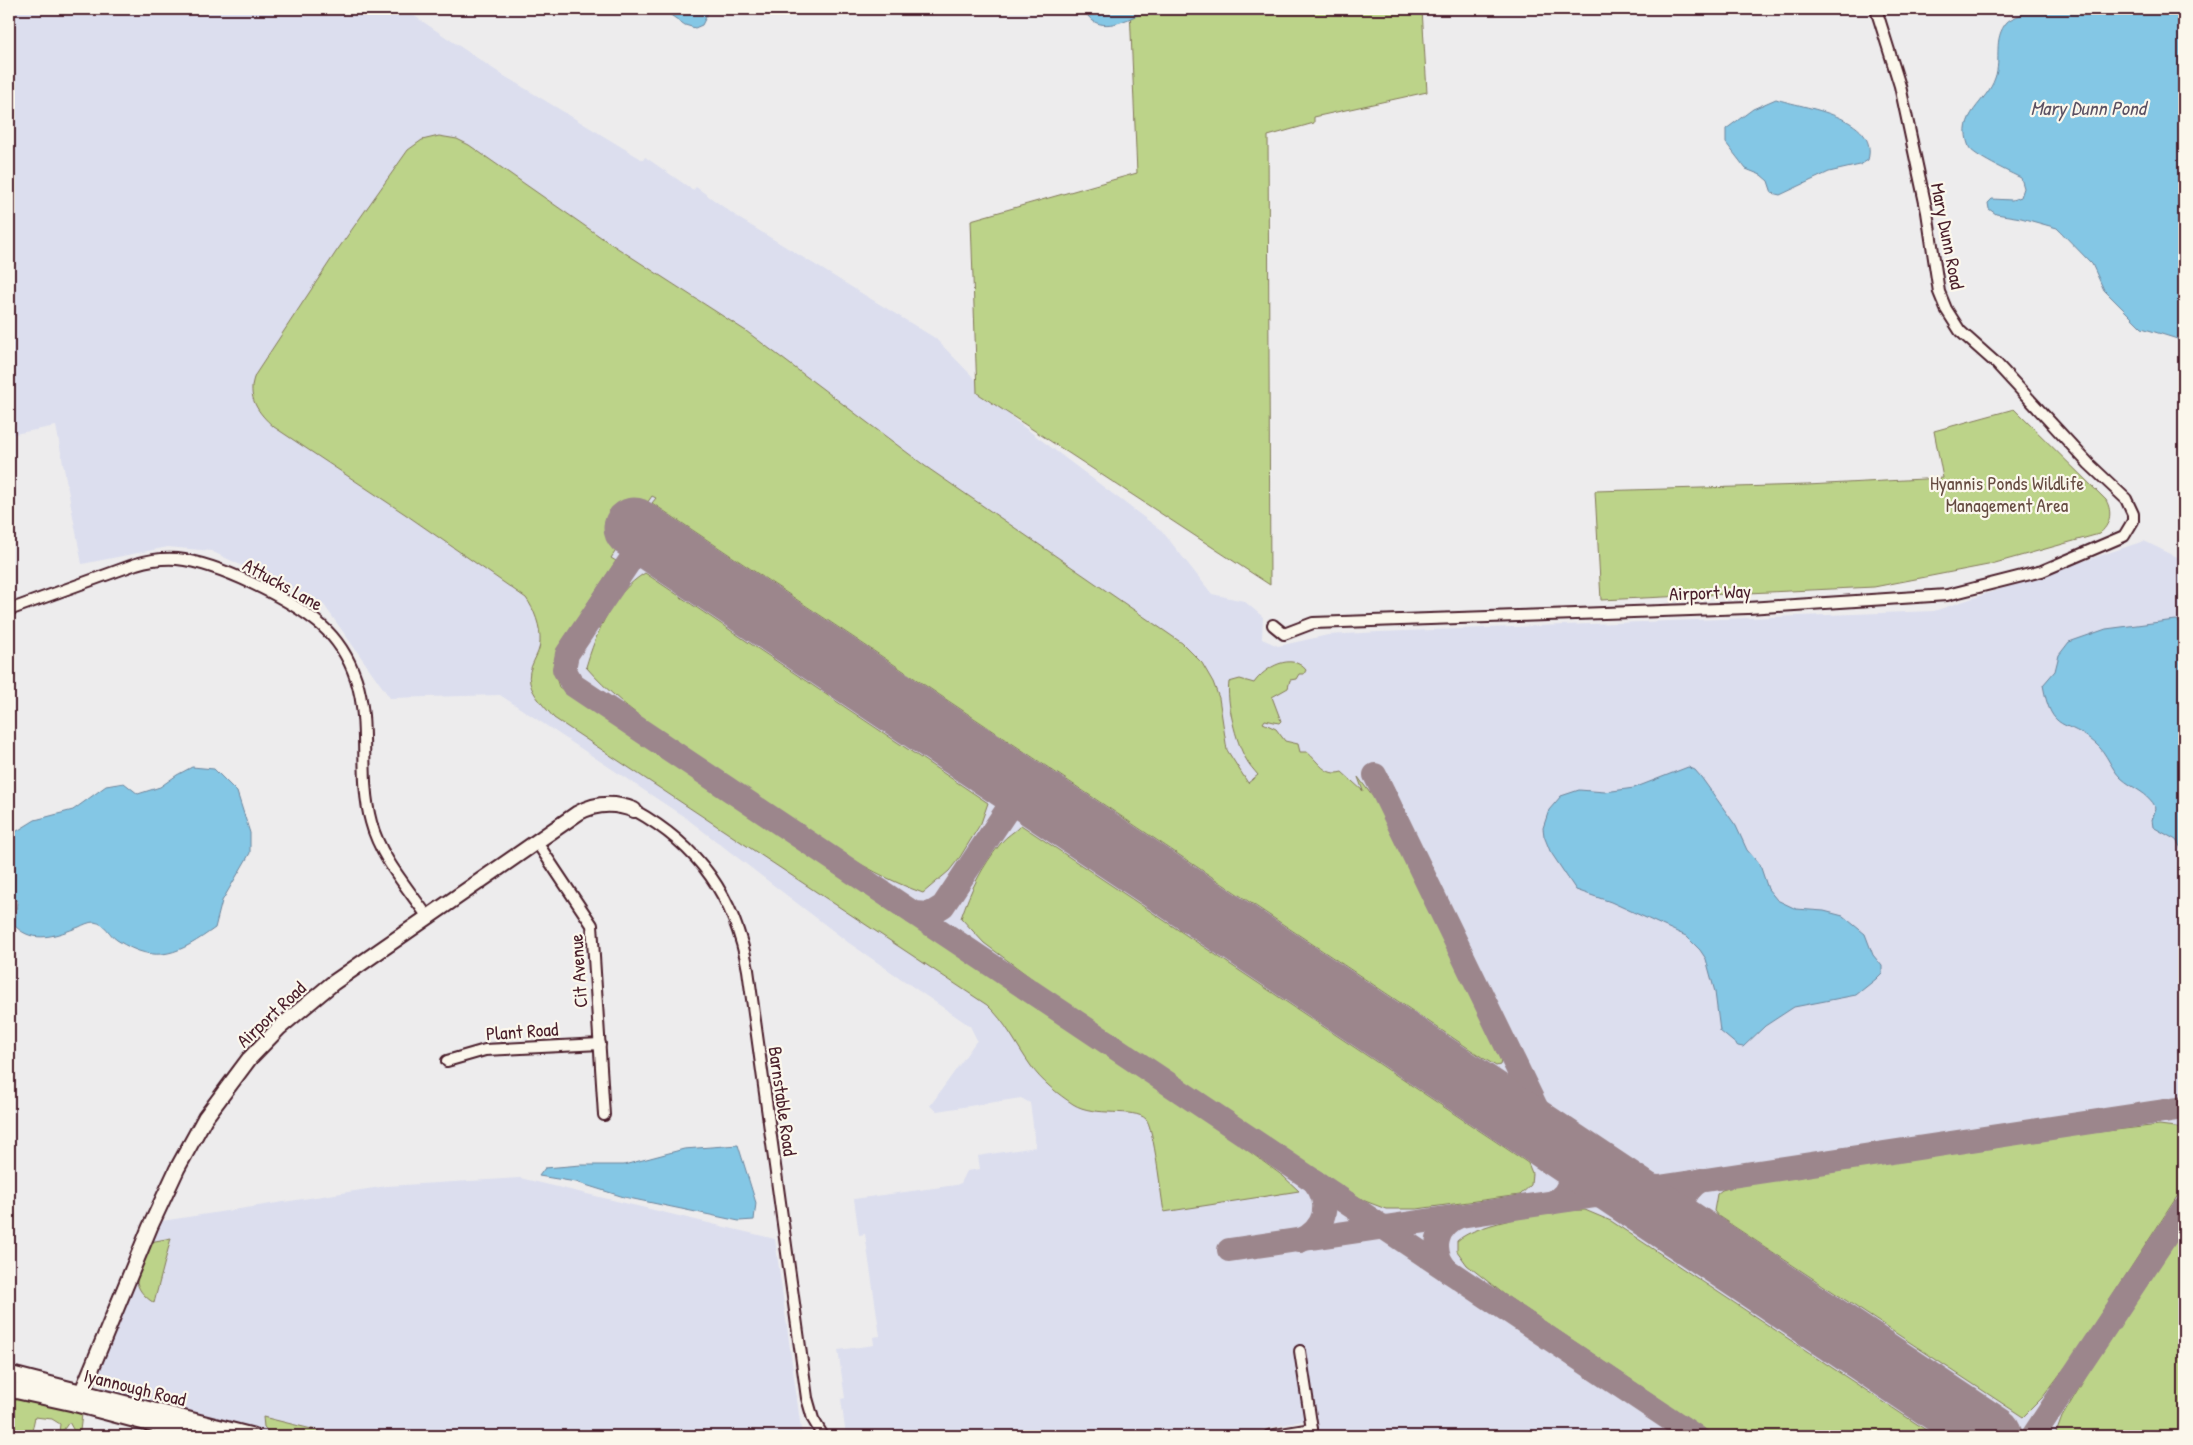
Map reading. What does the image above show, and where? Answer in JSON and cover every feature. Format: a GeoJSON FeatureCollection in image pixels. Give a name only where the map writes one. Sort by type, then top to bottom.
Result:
{"type":"FeatureCollection","features":[{"type":"Feature","properties":{"kind":"main road","name":"Iyannough Road"},"geometry":{"type":"LineString","coordinates":[[9,1374],[252,1436]]}},
{"type":"Feature","properties":{"kind":"main road","name":"Iyannough Road"},"geometry":{"type":"LineString","coordinates":[[9,1389],[73,1403],[197,1436]]}},
{"type":"Feature","properties":{"kind":"street","name":"Mary Dunn Road"},"geometry":{"type":"LineString","coordinates":[[1876,9],[1900,86],[1927,212],[1939,292],[1946,309],[1960,331],[1997,364],[2089,464],[2126,499],[2134,514],[2134,521]]}},
{"type":"Feature","properties":{"kind":"street","name":"Airport Way"},"geometry":{"type":"LineString","coordinates":[[1273,625],[1284,634],[1313,623],[1748,608],[1947,595],[1966,592],[2051,568],[2124,536],[2134,521]]}},
{"type":"Feature","properties":{"kind":"street","name":"Attucks Lane"},"geometry":{"type":"LineString","coordinates":[[9,610],[136,564],[174,559],[203,564],[229,573],[273,595],[311,618],[336,642],[356,678],[362,710],[365,788],[371,824],[391,864],[427,916]]}},
{"type":"Feature","properties":{"kind":"street","name":"Airport Road"},"geometry":{"type":"LineString","coordinates":[[82,1394],[150,1227],[192,1140],[224,1091],[266,1041],[303,1006],[427,916],[536,841],[588,808],[611,804],[634,810]]}},
{"type":"Feature","properties":{"kind":"street","name":"Barnstable Road"},"geometry":{"type":"LineString","coordinates":[[634,810],[666,830],[703,864],[727,902],[739,930],[748,970],[806,1392],[813,1419],[823,1436]]}},
{"type":"Feature","properties":{"kind":"street","name":"Cit Avenue"},"geometry":{"type":"LineString","coordinates":[[536,841],[592,925],[604,1115]]}},
{"type":"Feature","properties":{"kind":"street","name":"Plant Road"},"geometry":{"type":"LineString","coordinates":[[447,1060],[486,1050],[600,1044]]}},
{"type":"Feature","properties":{"kind":"street"},"geometry":{"type":"LineString","coordinates":[[1268,1436],[1312,1432],[1300,1351]]}},
{"type":"Feature","properties":{"kind":"shaded area"},"geometry":{"type":"Polygon","coordinates":[[[9,9],[404,9],[501,74],[643,160],[645,157],[693,190],[696,187],[740,219],[935,338],[1016,421],[1162,531],[1212,594],[1244,601],[1263,617],[1262,639],[1278,646],[1328,635],[1378,632],[1934,611],[2144,541],[2177,557],[2184,566],[2184,1436],[1320,1436],[1316,1418],[1231,1436],[846,1436],[841,1399],[845,1398],[838,1350],[874,1345],[873,1337],[880,1336],[865,1234],[859,1235],[854,1199],[956,1185],[961,1183],[967,1171],[980,1169],[978,1156],[1036,1147],[1030,1103],[1021,1098],[937,1111],[930,1106],[977,1040],[970,1026],[849,943],[686,818],[500,695],[390,698],[324,605],[211,551],[168,547],[82,564],[56,426],[9,435],[9,9]]]}},
{"type":"Feature","properties":{"kind":"shaded area"},"geometry":{"type":"Polygon","coordinates":[[[520,1178],[775,1239],[802,1436],[279,1436],[102,1390],[99,1369],[162,1221],[387,1186],[520,1178]]]}},
{"type":"Feature","properties":{"kind":"green space"},"geometry":{"type":"Polygon","coordinates":[[[1130,9],[1422,9],[1427,92],[1314,117],[1314,123],[1268,136],[1270,585],[977,393],[971,220],[1137,173],[1130,9]]]}},
{"type":"Feature","properties":{"kind":"green space"},"geometry":{"type":"Polygon","coordinates":[[[439,136],[457,139],[469,145],[605,240],[746,331],[925,466],[1182,643],[1202,663],[1213,682],[1219,698],[1227,750],[1248,783],[1258,775],[1242,752],[1235,733],[1230,710],[1229,682],[1240,679],[1254,683],[1272,667],[1286,662],[1294,662],[1306,670],[1304,674],[1299,674],[1296,679],[1290,680],[1288,688],[1272,697],[1281,721],[1279,723],[1265,720],[1263,723],[1276,729],[1285,741],[1298,744],[1300,752],[1307,752],[1327,771],[1342,772],[1363,791],[1358,777],[1376,801],[1492,1041],[1501,1061],[1500,1065],[1496,1066],[1483,1058],[652,503],[656,498],[652,496],[643,509],[646,512],[623,545],[621,543],[611,558],[616,561],[557,649],[553,668],[559,687],[1228,1136],[1283,1176],[1299,1191],[1164,1212],[1152,1135],[1146,1119],[1140,1115],[1092,1111],[1073,1104],[1056,1092],[1035,1072],[1005,1026],[987,1005],[554,718],[537,697],[530,683],[531,667],[538,652],[540,636],[532,607],[526,598],[405,514],[274,427],[263,416],[253,397],[252,390],[255,375],[336,252],[408,150],[422,140],[439,136]]]}},
{"type":"Feature","properties":{"kind":"green space","name":"Hyannis Ponds Wildlife Management Area"},"geometry":{"type":"Polygon","coordinates":[[[2014,409],[2106,500],[2110,514],[2106,527],[2099,534],[1988,565],[1874,587],[1601,600],[1595,491],[1807,485],[1943,478],[1934,431],[2014,409]]]}},
{"type":"Feature","properties":{"kind":"green space"},"geometry":{"type":"Polygon","coordinates":[[[645,573],[988,803],[981,823],[949,871],[923,893],[875,872],[830,846],[660,731],[640,717],[603,685],[586,667],[595,641],[607,614],[615,602],[634,581],[645,573]]]}},
{"type":"Feature","properties":{"kind":"green space"},"geometry":{"type":"Polygon","coordinates":[[[1021,825],[1528,1163],[1532,1173],[1531,1185],[1520,1195],[1417,1209],[1386,1209],[1365,1201],[1315,1170],[1050,992],[984,943],[961,918],[982,870],[1003,841],[1021,825]]]}},
{"type":"Feature","properties":{"kind":"green space"},"geometry":{"type":"Polygon","coordinates":[[[2159,1125],[2184,1128],[2184,1186],[2072,1358],[2043,1397],[2023,1417],[1718,1216],[1714,1211],[1717,1194],[1722,1190],[1736,1186],[2090,1133],[2159,1125]]]}},
{"type":"Feature","properties":{"kind":"green space"},"geometry":{"type":"Polygon","coordinates":[[[1585,1210],[1611,1221],[1935,1436],[1715,1436],[1505,1295],[1467,1265],[1457,1251],[1457,1241],[1481,1228],[1518,1218],[1585,1210]]]}},
{"type":"Feature","properties":{"kind":"green space"},"geometry":{"type":"Polygon","coordinates":[[[2184,1229],[2184,1436],[2055,1436],[2062,1417],[2087,1375],[2184,1229]]]}},
{"type":"Feature","properties":{"kind":"green space"},"geometry":{"type":"Polygon","coordinates":[[[171,1238],[154,1303],[140,1289],[137,1275],[150,1242],[171,1238]]]}},
{"type":"Feature","properties":{"kind":"green space"},"geometry":{"type":"Polygon","coordinates":[[[9,1396],[82,1414],[80,1431],[74,1431],[69,1422],[62,1432],[59,1432],[60,1424],[52,1419],[35,1417],[31,1436],[9,1436],[9,1396]]]}},
{"type":"Feature","properties":{"kind":"green space"},"geometry":{"type":"Polygon","coordinates":[[[263,1417],[340,1436],[282,1436],[270,1433],[264,1427],[263,1417]]]}},
{"type":"Feature","properties":{"kind":"water"},"geometry":{"type":"Polygon","coordinates":[[[662,9],[710,9],[702,25],[695,28],[685,25],[662,9]]]}},
{"type":"Feature","properties":{"kind":"water"},"geometry":{"type":"Polygon","coordinates":[[[1082,9],[1151,9],[1115,24],[1107,25],[1093,21],[1082,9]]]}},
{"type":"Feature","properties":{"kind":"water","name":"Mary Dunn Pond"},"geometry":{"type":"Polygon","coordinates":[[[2029,9],[2184,9],[2184,341],[2142,328],[2104,290],[2092,264],[2057,228],[2021,218],[1996,214],[1989,209],[1988,203],[1992,199],[2012,200],[2021,197],[2024,188],[2021,178],[1992,164],[1977,155],[1969,147],[1966,126],[1969,117],[1986,95],[1995,78],[1998,64],[1998,42],[2002,29],[2007,22],[2027,12],[2029,9]]]}},
{"type":"Feature","properties":{"kind":"water"},"geometry":{"type":"Polygon","coordinates":[[[1776,99],[1837,116],[1851,124],[1862,133],[1869,145],[1868,160],[1860,165],[1829,172],[1780,195],[1772,193],[1768,181],[1761,175],[1746,169],[1726,143],[1726,129],[1753,109],[1776,99]]]}},
{"type":"Feature","properties":{"kind":"water"},"geometry":{"type":"Polygon","coordinates":[[[2175,620],[2184,624],[2184,853],[2176,840],[2153,827],[2152,820],[2156,808],[2149,798],[2121,778],[2096,744],[2056,719],[2051,712],[2043,685],[2055,671],[2059,655],[2069,642],[2106,629],[2175,620]]]}},
{"type":"Feature","properties":{"kind":"water"},"geometry":{"type":"Polygon","coordinates":[[[192,767],[214,769],[237,792],[250,833],[250,853],[222,901],[215,928],[179,950],[156,954],[144,953],[131,948],[114,938],[105,927],[94,922],[46,937],[30,935],[22,932],[15,926],[17,901],[9,891],[9,836],[35,820],[73,810],[106,786],[124,783],[138,794],[160,787],[192,767]]]}},
{"type":"Feature","properties":{"kind":"water"},"geometry":{"type":"Polygon","coordinates":[[[1688,767],[1695,770],[1701,777],[1736,826],[1747,850],[1760,865],[1768,889],[1777,900],[1796,909],[1824,911],[1843,916],[1865,934],[1873,955],[1882,966],[1882,973],[1856,995],[1794,1007],[1765,1026],[1743,1047],[1738,1046],[1720,1031],[1715,992],[1706,959],[1700,950],[1686,936],[1611,902],[1576,890],[1550,851],[1544,836],[1543,828],[1549,810],[1561,796],[1579,790],[1605,792],[1634,788],[1688,767]]]}},
{"type":"Feature","properties":{"kind":"water"},"geometry":{"type":"Polygon","coordinates":[[[738,1145],[756,1203],[754,1220],[739,1221],[624,1197],[576,1182],[539,1176],[545,1168],[581,1165],[624,1165],[684,1149],[738,1145]]]}},
{"type":"Feature","properties":{"kind":"taxiway"},"geometry":{"type":"LineString","coordinates":[[646,537],[567,654],[564,669],[573,685],[1695,1436]]}},
{"type":"Feature","properties":{"kind":"taxiway"},"geometry":{"type":"LineString","coordinates":[[914,913],[930,914],[943,906],[1009,807],[1011,792],[1001,773]]}},
{"type":"Feature","properties":{"kind":"taxiway"},"geometry":{"type":"LineString","coordinates":[[1375,775],[1553,1142]]}},
{"type":"Feature","properties":{"kind":"taxiway"},"geometry":{"type":"LineString","coordinates":[[1009,807],[1026,800],[1044,802]]}},
{"type":"Feature","properties":{"kind":"taxiway"},"geometry":{"type":"LineString","coordinates":[[1606,1178],[1631,1185],[1659,1187],[2184,1108]]}},
{"type":"Feature","properties":{"kind":"taxiway"},"geometry":{"type":"LineString","coordinates":[[1551,1203],[1560,1198],[1565,1192],[1570,1178],[1567,1162],[1559,1146]]}},
{"type":"Feature","properties":{"kind":"taxiway"},"geometry":{"type":"LineString","coordinates":[[1690,1235],[1684,1219],[1683,1205],[1688,1192],[1701,1180]]}},
{"type":"Feature","properties":{"kind":"taxiway"},"geometry":{"type":"LineString","coordinates":[[1300,1241],[1316,1229],[1324,1215],[1323,1198],[1314,1181]]}},
{"type":"Feature","properties":{"kind":"taxiway"},"geometry":{"type":"LineString","coordinates":[[1229,1250],[1596,1196],[1619,1197],[1649,1207]]}},
{"type":"Feature","properties":{"kind":"taxiway"},"geometry":{"type":"LineString","coordinates":[[2033,1436],[2184,1209]]}},
{"type":"Feature","properties":{"kind":"taxiway"},"geometry":{"type":"LineString","coordinates":[[1448,1271],[1438,1255],[1438,1240],[1445,1226],[1460,1216]]}},
{"type":"Feature","properties":{"kind":"runway"},"geometry":{"type":"LineString","coordinates":[[634,528],[1992,1436]]}}]}
